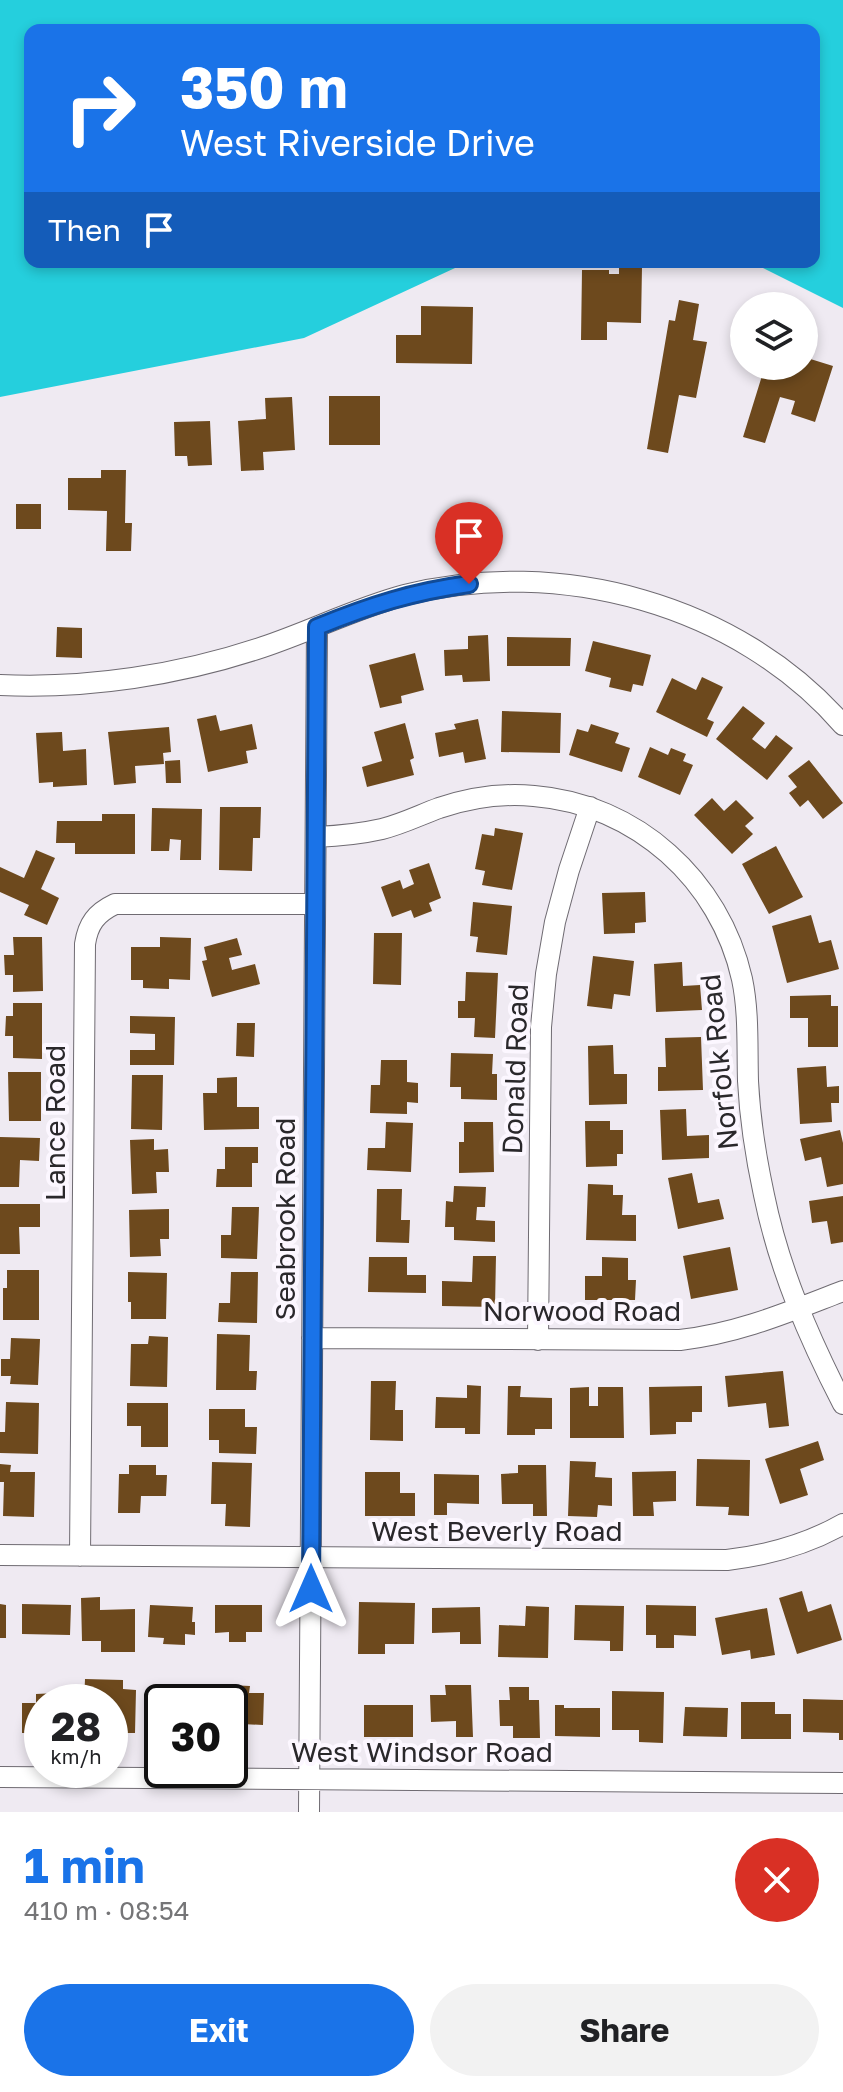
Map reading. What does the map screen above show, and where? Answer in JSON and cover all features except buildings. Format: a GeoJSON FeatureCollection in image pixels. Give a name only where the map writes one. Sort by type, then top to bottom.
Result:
{"type":"FeatureCollection","features":[{"type":"Feature","properties":{"kind":"street"},"geometry":{"type":"LineString","coordinates":[[0,685],[89,683],[146,675],[259,649],[405,595],[502,581],[555,583],[616,592],[678,612],[723,632],[788,674],[843,725]]}},
{"type":"Feature","properties":{"kind":"street","name":"Seabrook Road"},"geometry":{"type":"LineString","coordinates":[[309,1812],[317,627]]}},
{"type":"Feature","properties":{"kind":"street","name":"Norfolk Road"},"geometry":{"type":"LineString","coordinates":[[316,837],[382,829],[441,807],[471,800],[502,795],[533,796],[565,800],[613,816],[663,848],[686,870],[705,894],[734,950],[746,1011],[748,1085],[764,1198],[798,1308],[820,1361],[843,1404]]}},
{"type":"Feature","properties":{"kind":"street","name":"Donald Road"},"geometry":{"type":"LineString","coordinates":[[538,1340],[541,1027],[546,974],[555,922],[590,807]]}},
{"type":"Feature","properties":{"kind":"street","name":"Lance Road"},"geometry":{"type":"LineString","coordinates":[[80,1556],[84,976],[87,931],[93,919],[115,904],[315,904]]}},
{"type":"Feature","properties":{"kind":"street","name":"Norwood Road"},"geometry":{"type":"LineString","coordinates":[[312,1338],[692,1339],[746,1328],[843,1291]]}},
{"type":"Feature","properties":{"kind":"street","name":"West Beverly Road"},"geometry":{"type":"LineString","coordinates":[[0,1555],[727,1560],[792,1548],[843,1524]]}},
{"type":"Feature","properties":{"kind":"street","name":"West Windsor Road"},"geometry":{"type":"LineString","coordinates":[[0,1777],[843,1783]]}},
{"type":"Feature","properties":{"kind":"water"},"geometry":{"type":"Polygon","coordinates":[[[0,0],[843,0],[843,308],[818,296],[818,292],[811,292],[763,268],[820,268],[820,24],[24,24],[24,268],[455,268],[304,338],[0,397],[0,0]]]}},
{"type":"Feature","properties":{"kind":"route"},"geometry":{"type":"LineString","coordinates":[[311,1589],[317,627],[405,595],[469,584]]}}]}
